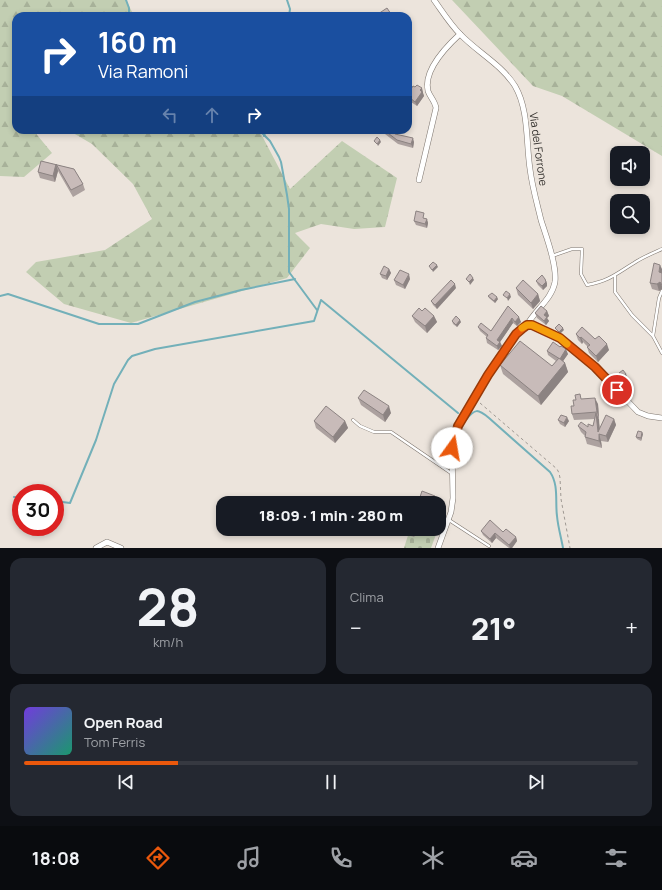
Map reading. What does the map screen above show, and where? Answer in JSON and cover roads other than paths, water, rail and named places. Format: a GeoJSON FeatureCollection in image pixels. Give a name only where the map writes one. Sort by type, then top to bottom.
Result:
{"type":"FeatureCollection","features":[{"type":"Feature","properties":{"kind":"street","name":"Via del Forrone"},"geometry":{"type":"LineString","coordinates":[[434,0],[460,34],[498,65],[515,87],[522,104],[530,170],[552,256],[555,281],[552,290],[527,325],[516,334],[458,426],[454,436],[452,448],[453,498],[449,520],[438,548]]}},
{"type":"Feature","properties":{"kind":"street"},"geometry":{"type":"LineString","coordinates":[[419,180],[436,108],[435,102],[428,90],[428,81],[438,58],[446,46],[460,34]]}},
{"type":"Feature","properties":{"kind":"street"},"geometry":{"type":"LineString","coordinates":[[527,325],[532,325],[560,338],[595,367],[638,412],[648,416],[662,418]]}},
{"type":"Feature","properties":{"kind":"street"},"geometry":{"type":"LineString","coordinates":[[96,548],[107,542],[121,548]]}},
{"type":"Feature","properties":{"kind":"lane"},"geometry":{"type":"LineString","coordinates":[[552,256],[572,249],[582,249],[581,274],[587,285],[615,276],[635,262],[662,249]]}},
{"type":"Feature","properties":{"kind":"lane"},"geometry":{"type":"LineString","coordinates":[[615,276],[615,292],[632,315],[653,336],[662,353]]}},
{"type":"Feature","properties":{"kind":"lane"},"geometry":{"type":"LineString","coordinates":[[653,336],[659,298],[662,291]]}},
{"type":"Feature","properties":{"kind":"lane"},"geometry":{"type":"LineString","coordinates":[[353,420],[360,426],[374,432],[391,432],[452,474]]}},
{"type":"Feature","properties":{"kind":"lane"},"geometry":{"type":"LineString","coordinates":[[449,520],[489,546]]}},
{"type":"Feature","properties":{"kind":"waterway"},"geometry":{"type":"LineString","coordinates":[[126,0],[129,12]]}},
{"type":"Feature","properties":{"kind":"waterway"},"geometry":{"type":"LineString","coordinates":[[287,0],[290,12]]}},
{"type":"Feature","properties":{"kind":"waterway"},"geometry":{"type":"LineString","coordinates":[[263,134],[270,141],[281,162],[289,209],[289,272],[317,310]]}},
{"type":"Feature","properties":{"kind":"waterway"},"geometry":{"type":"LineString","coordinates":[[0,296],[8,294],[99,324],[138,324],[195,302],[241,290],[295,279]]}},
{"type":"Feature","properties":{"kind":"waterway"},"geometry":{"type":"LineString","coordinates":[[64,502],[70,503],[96,440],[114,384],[128,360],[132,356],[155,349],[314,321],[321,300],[458,413]]}},
{"type":"Feature","properties":{"kind":"waterway"},"geometry":{"type":"LineString","coordinates":[[466,420],[474,412],[477,411],[482,413],[550,472],[555,482],[557,520],[563,548]]}}]}
